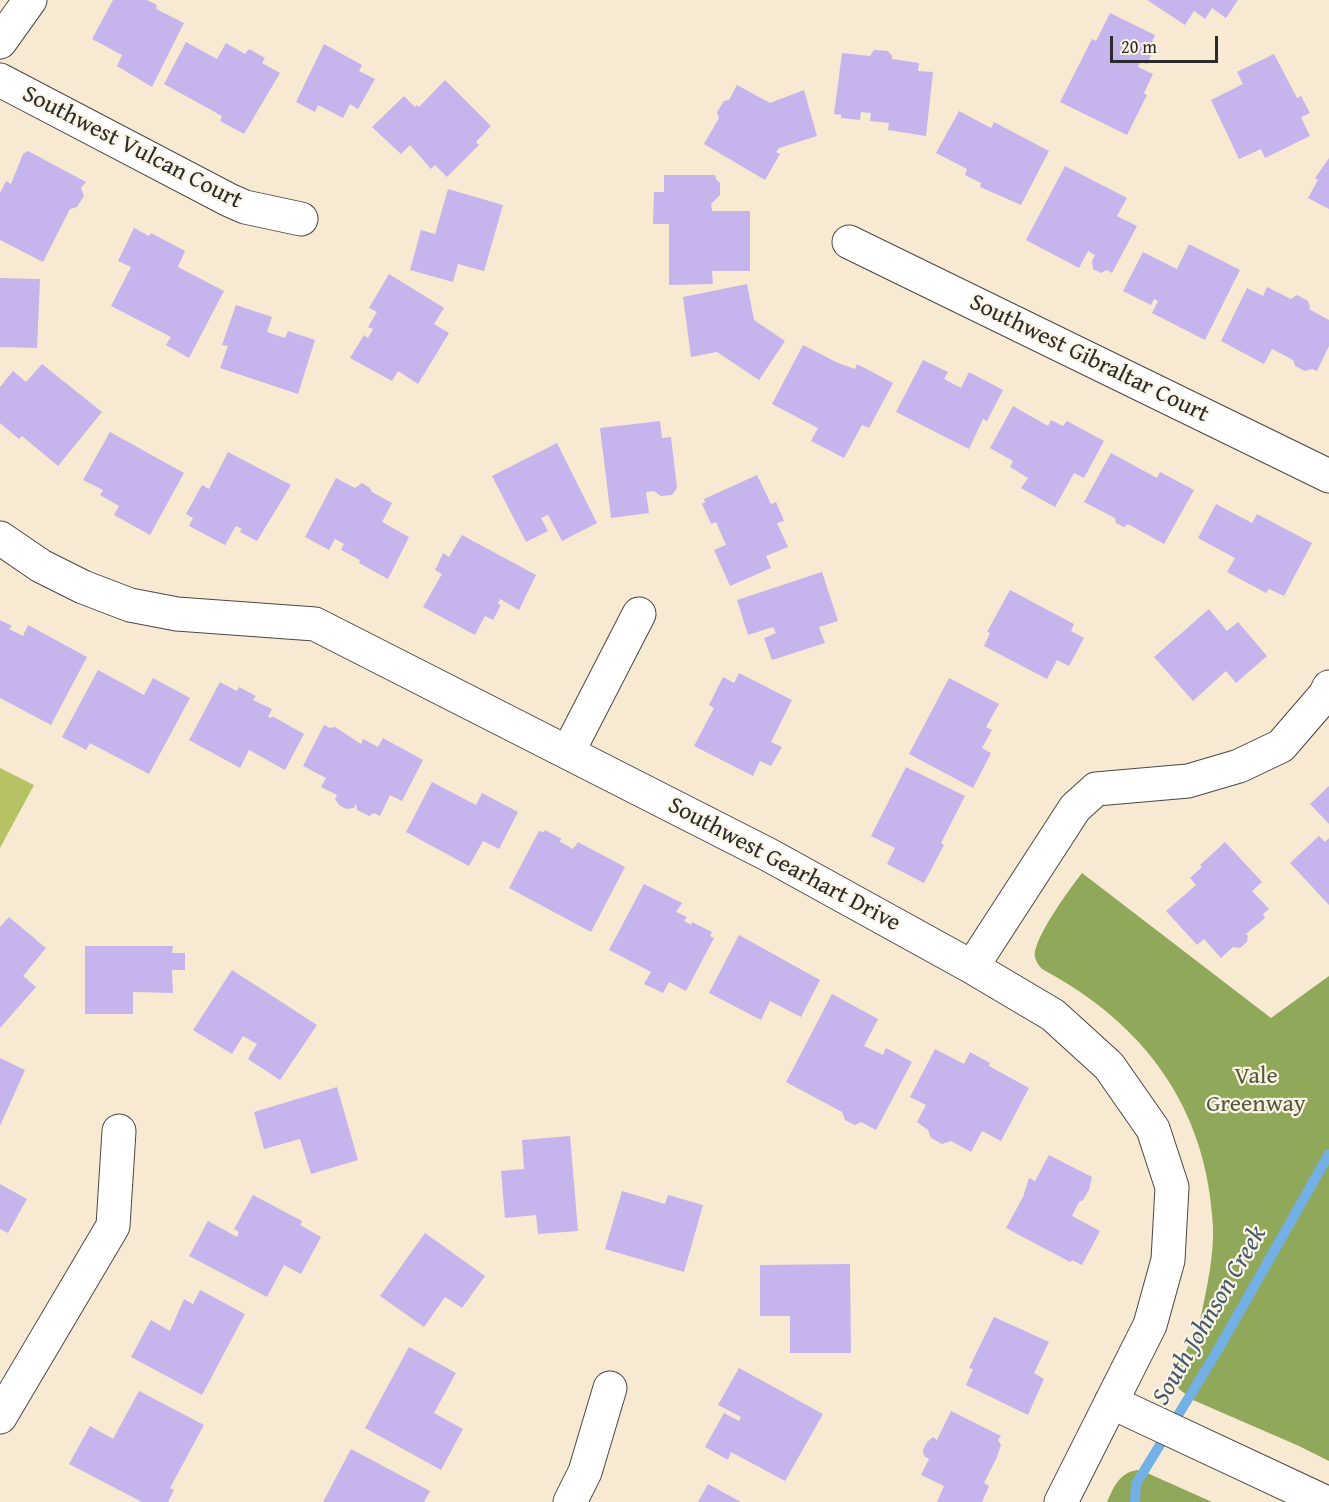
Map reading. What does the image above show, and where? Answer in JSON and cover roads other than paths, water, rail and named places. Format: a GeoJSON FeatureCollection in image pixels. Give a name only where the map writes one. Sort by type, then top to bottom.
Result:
{"type":"FeatureCollection","features":[{"type":"Feature","properties":{"kind":"street"},"geometry":{"type":"LineString","coordinates":[[0,42],[30,0]]}},
{"type":"Feature","properties":{"kind":"street","name":"Southwest Vulcan Court"},"geometry":{"type":"LineString","coordinates":[[0,80],[229,200],[245,207],[301,219]]}},
{"type":"Feature","properties":{"kind":"street","name":"Southwest Gibraltar Court"},"geometry":{"type":"LineString","coordinates":[[849,242],[1329,476]]}},
{"type":"Feature","properties":{"kind":"street","name":"Southwest Gearhart Drive"},"geometry":{"type":"LineString","coordinates":[[0,538],[41,566],[83,587],[129,605],[177,614],[315,624],[769,855],[972,967],[1053,1015],[1108,1066],[1153,1129],[1172,1187],[1168,1260],[1150,1325],[1061,1502]]}},
{"type":"Feature","properties":{"kind":"street"},"geometry":{"type":"LineString","coordinates":[[568,752],[639,614]]}},
{"type":"Feature","properties":{"kind":"street"},"geometry":{"type":"LineString","coordinates":[[972,967],[1075,808],[1096,789],[1188,782],[1239,766],[1281,746],[1325,695],[1329,687]]}},
{"type":"Feature","properties":{"kind":"street"},"geometry":{"type":"LineString","coordinates":[[0,1417],[113,1226],[119,1131]]}},
{"type":"Feature","properties":{"kind":"street"},"geometry":{"type":"LineString","coordinates":[[570,1502],[585,1472],[610,1388]]}},
{"type":"Feature","properties":{"kind":"street"},"geometry":{"type":"LineString","coordinates":[[1111,1402],[1324,1502]]}},
{"type":"Feature","properties":{"kind":"waterway","name":"South Johnson Creek"},"geometry":{"type":"LineString","coordinates":[[1135,1502],[1136,1484],[1219,1348],[1329,1154]]}},
{"type":"Feature","properties":{"kind":"park label","name":"Vale Greenway"},"geometry":{"type":"Point","coordinates":[1256,1091]}}]}
